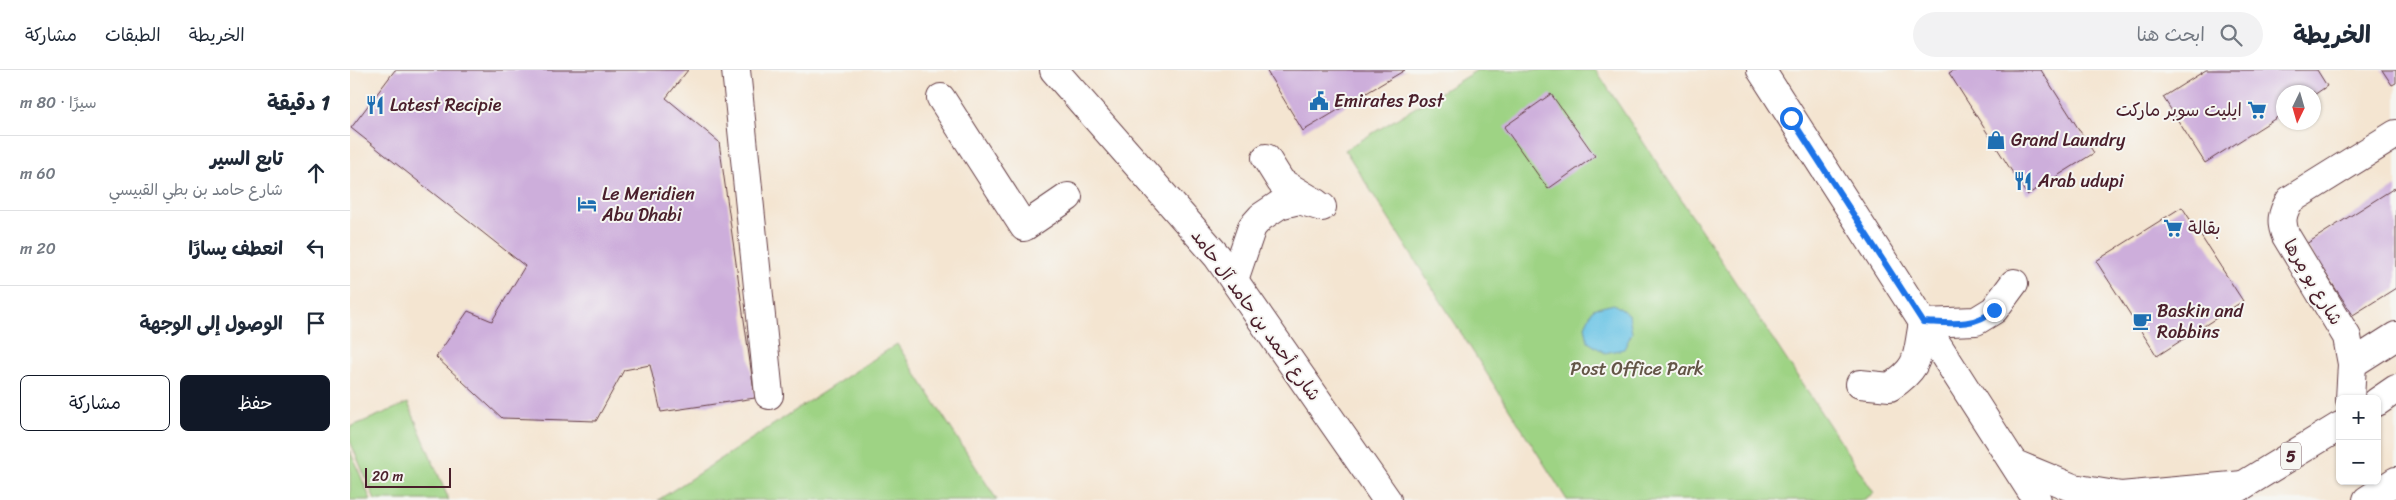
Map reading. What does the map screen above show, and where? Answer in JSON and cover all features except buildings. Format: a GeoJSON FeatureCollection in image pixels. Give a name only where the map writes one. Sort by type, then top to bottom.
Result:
{"type":"FeatureCollection","features":[{"type":"Feature","properties":{"kind":"main road"},"geometry":{"type":"LineString","coordinates":[[736,70],[769,395]]}},
{"type":"Feature","properties":{"kind":"main road","name":"شارع أحمد بن حامد آل حامد"},"geometry":{"type":"LineString","coordinates":[[1054,70],[1217,256],[1388,500]]}},
{"type":"Feature","properties":{"kind":"main road"},"geometry":{"type":"LineString","coordinates":[[1761,70],[2038,500]]}},
{"type":"Feature","properties":{"kind":"main road"},"geometry":{"type":"LineString","coordinates":[[942,98],[1024,226],[1068,197]]}},
{"type":"Feature","properties":{"kind":"main road","name":"شارع بو مِرها"},"geometry":{"type":"LineString","coordinates":[[2350,395],[2352,364],[2347,337],[2286,236],[2281,225],[2283,210],[2290,200],[2396,134]]}},
{"type":"Feature","properties":{"kind":"main road"},"geometry":{"type":"LineString","coordinates":[[1234,280],[1252,227],[1261,217],[1279,205],[1299,200],[1322,207],[1281,182],[1266,158]]}},
{"type":"Feature","properties":{"kind":"main road"},"geometry":{"type":"LineString","coordinates":[[1923,322],[1976,321],[1994,310],[2014,283]]}},
{"type":"Feature","properties":{"kind":"main road"},"geometry":{"type":"LineString","coordinates":[[1860,384],[1890,388],[1906,377],[1915,366],[1923,322]]}},
{"type":"Feature","properties":{"kind":"main road"},"geometry":{"type":"LineString","coordinates":[[2352,364],[2396,336]]}},
{"type":"Feature","properties":{"kind":"main road"},"geometry":{"type":"LineString","coordinates":[[2381,399],[2396,390]]}},
{"type":"Feature","properties":{"kind":"main road","name":"5"},"geometry":{"type":"LineString","coordinates":[[2220,500],[2239,493],[2336,429]]}},
{"type":"Feature","properties":{"kind":"main road"},"geometry":{"type":"LineString","coordinates":[[2015,464],[2073,488],[2122,496],[2239,493]]}},
{"type":"Feature","properties":{"kind":"main road"},"geometry":{"type":"LineString","coordinates":[[2374,499],[2396,482]]}},
{"type":"Feature","properties":{"kind":"green space","name":"Post Office Park"},"geometry":{"type":"Polygon","coordinates":[[[1477,70],[1596,70],[1874,493],[1863,500],[1567,500],[1345,150],[1477,70]]]}},
{"type":"Feature","properties":{"kind":"green space"},"geometry":{"type":"Polygon","coordinates":[[[897,344],[997,500],[658,500],[897,344]]]}},
{"type":"Feature","properties":{"kind":"green space"},"geometry":{"type":"Polygon","coordinates":[[[408,403],[449,500],[375,500],[350,441],[350,427],[408,403]]]}},
{"type":"Feature","properties":{"kind":"green space"},"geometry":{"type":"Polygon","coordinates":[[[350,451],[371,500],[350,500],[350,451]]]}},
{"type":"Feature","properties":{"kind":"water"},"geometry":{"type":"Polygon","coordinates":[[[1614,304],[1629,315],[1632,333],[1624,349],[1605,353],[1588,342],[1585,326],[1593,309],[1614,304]]]}},
{"type":"Feature","properties":{"kind":"place","name":"Emirates Post"},"geometry":{"type":"Point","coordinates":[1319,101]}},
{"type":"Feature","properties":{"kind":"place","name":"Latest Recipie"},"geometry":{"type":"Point","coordinates":[375,105]}},
{"type":"Feature","properties":{"kind":"place","name":"ايليت سوبر ماركت"},"geometry":{"type":"Point","coordinates":[2257,110]}},
{"type":"Feature","properties":{"kind":"place","name":"Grand Laundry"},"geometry":{"type":"Point","coordinates":[1996,140]}},
{"type":"Feature","properties":{"kind":"place","name":"Arab udupi"},"geometry":{"type":"Point","coordinates":[2023,181]}},
{"type":"Feature","properties":{"kind":"place","name":"Le Meridien Abu Dhabi"},"geometry":{"type":"Point","coordinates":[587,204]}},
{"type":"Feature","properties":{"kind":"place","name":"بقالة"},"geometry":{"type":"Point","coordinates":[2173,228]}},
{"type":"Feature","properties":{"kind":"place","name":"Baskin and Robbins"},"geometry":{"type":"Point","coordinates":[2142,321]}},
{"type":"Feature","properties":{"kind":"route"},"geometry":{"type":"LineString","coordinates":[[1791,118],[1923,322],[1967,323],[1983,318],[1994,310]]}}]}
